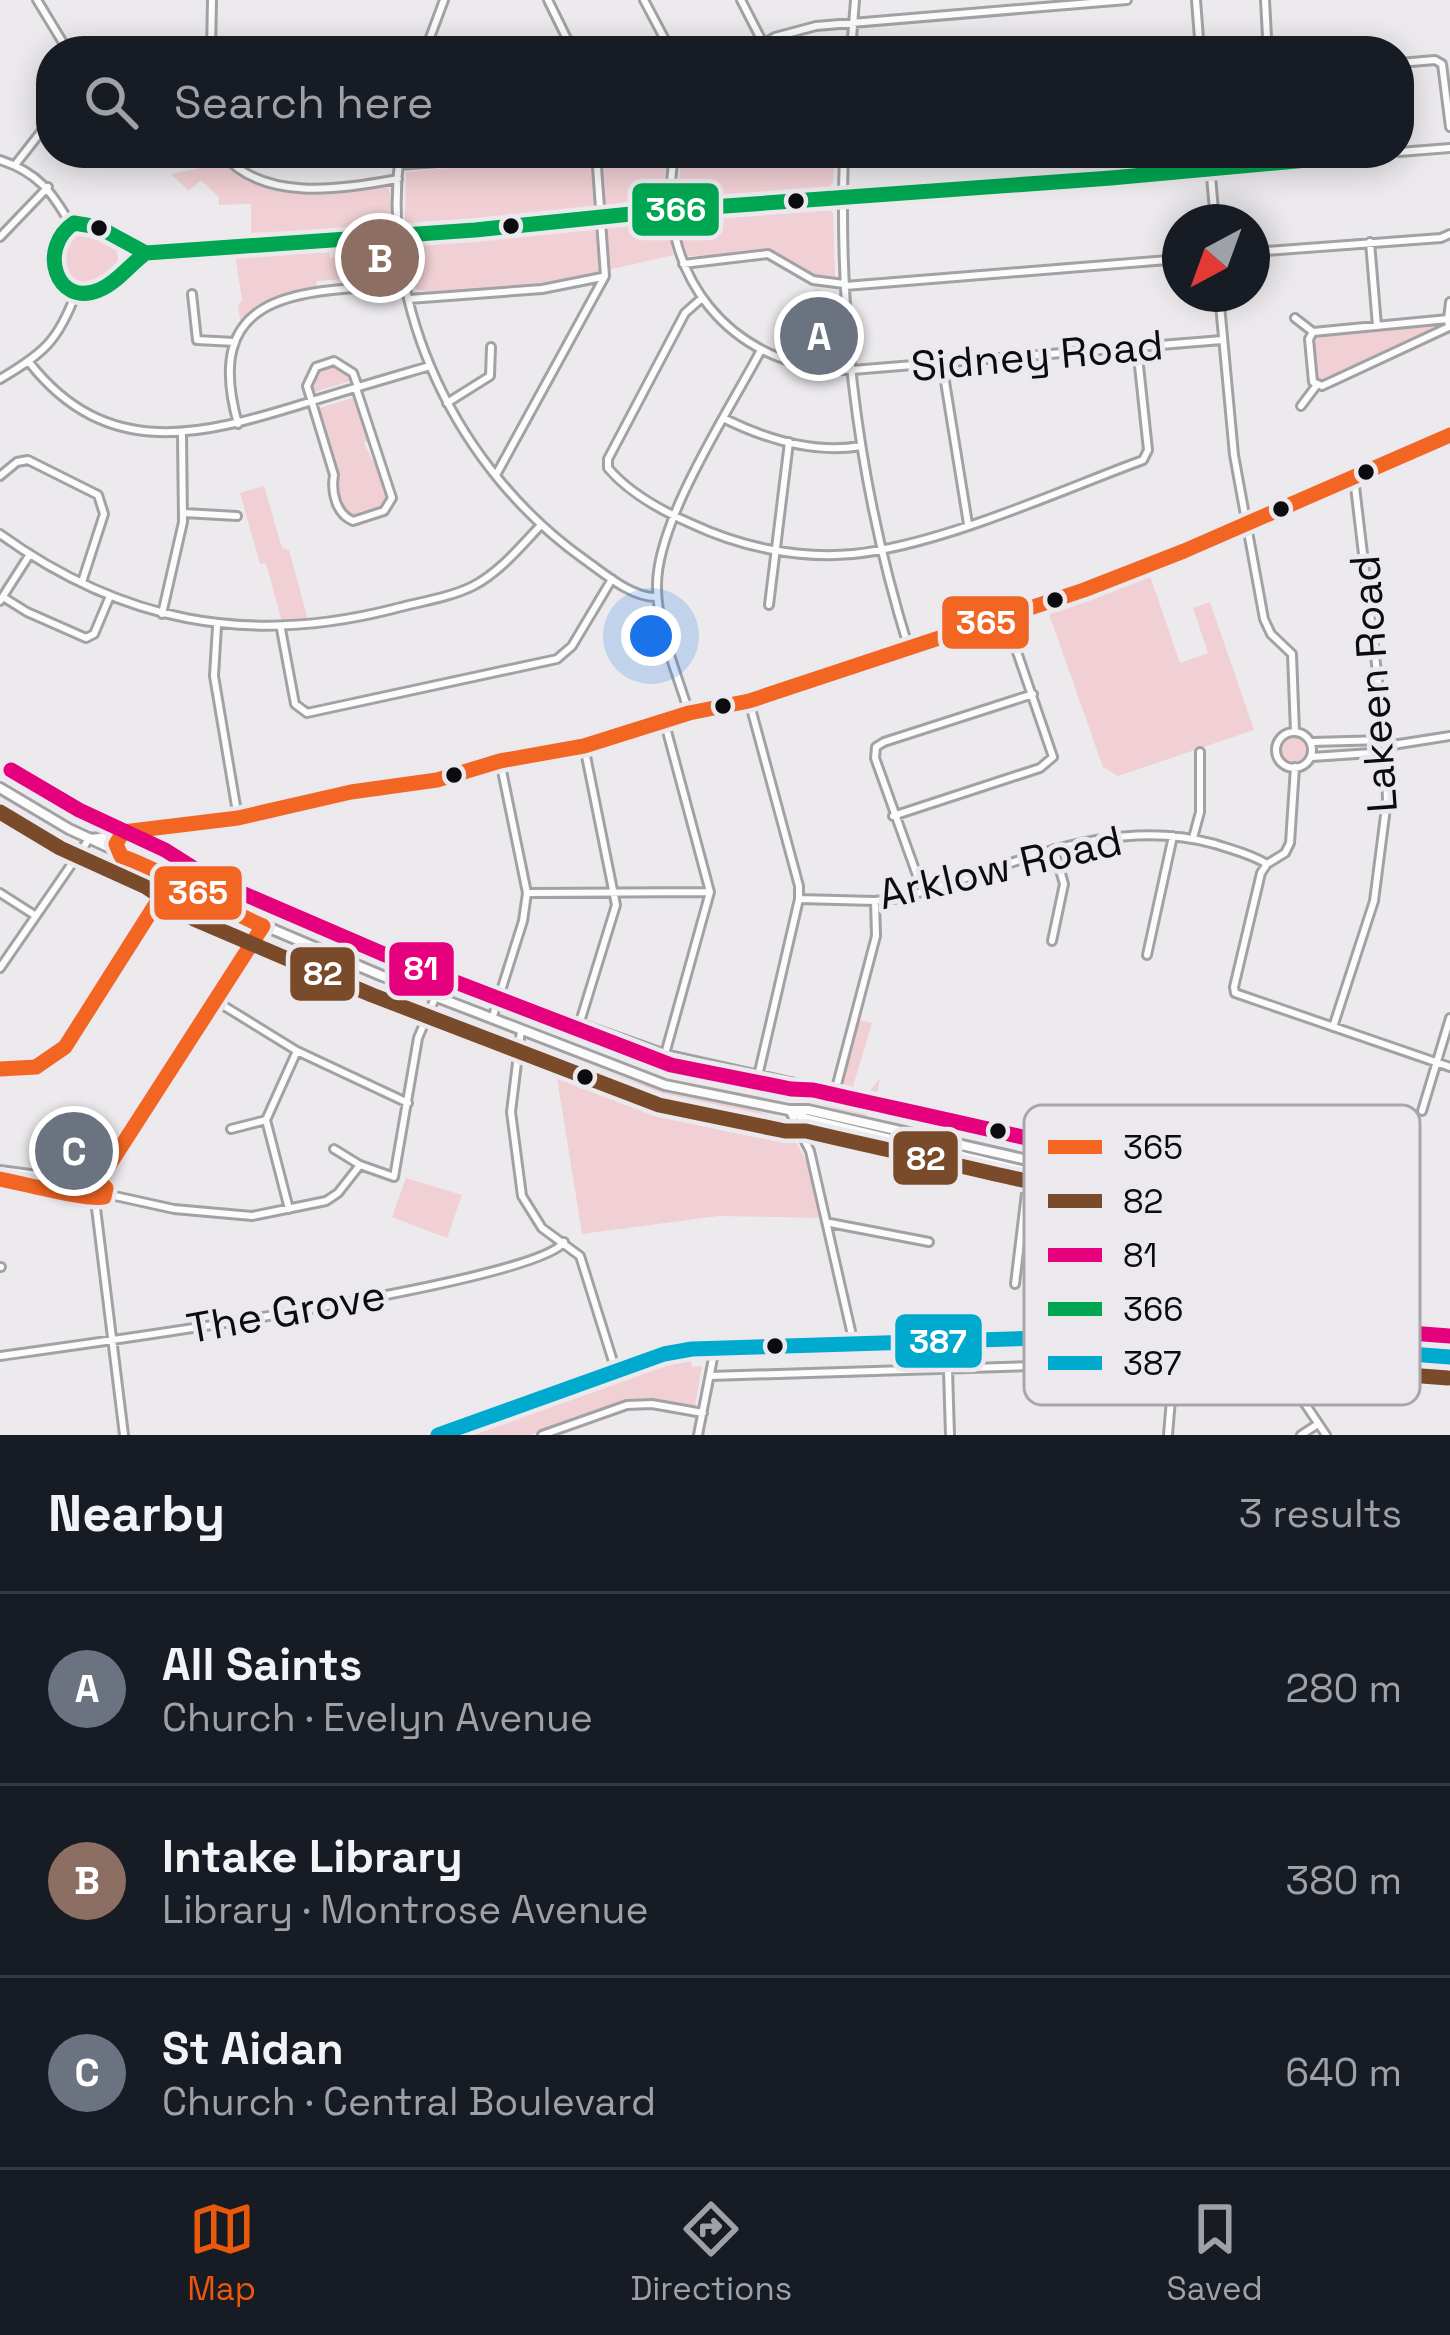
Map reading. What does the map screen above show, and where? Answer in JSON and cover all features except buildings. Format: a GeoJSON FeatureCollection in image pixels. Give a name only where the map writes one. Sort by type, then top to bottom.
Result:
{"type":"FeatureCollection","features":[{"type":"Feature","properties":{"kind":"street"},"geometry":{"type":"LineString","coordinates":[[37,0],[59,36]]}},
{"type":"Feature","properties":{"kind":"street"},"geometry":{"type":"LineString","coordinates":[[212,0],[213,36]]}},
{"type":"Feature","properties":{"kind":"street"},"geometry":{"type":"LineString","coordinates":[[431,36],[444,0]]}},
{"type":"Feature","properties":{"kind":"street"},"geometry":{"type":"LineString","coordinates":[[548,0],[566,36]]}},
{"type":"Feature","properties":{"kind":"street"},"geometry":{"type":"LineString","coordinates":[[644,0],[663,36]]}},
{"type":"Feature","properties":{"kind":"street"},"geometry":{"type":"LineString","coordinates":[[741,0],[759,36]]}},
{"type":"Feature","properties":{"kind":"street"},"geometry":{"type":"LineString","coordinates":[[853,36],[855,0]]}},
{"type":"Feature","properties":{"kind":"street"},"geometry":{"type":"LineString","coordinates":[[785,36],[816,26],[854,22],[1127,0]]}},
{"type":"Feature","properties":{"kind":"street"},"geometry":{"type":"LineString","coordinates":[[1196,0],[1199,36]]}},
{"type":"Feature","properties":{"kind":"street"},"geometry":{"type":"LineString","coordinates":[[1265,0],[1267,36]]}},
{"type":"Feature","properties":{"kind":"street"},"geometry":{"type":"LineString","coordinates":[[1414,62],[1442,64],[1450,127]]}},
{"type":"Feature","properties":{"kind":"street"},"geometry":{"type":"LineString","coordinates":[[15,165],[36,138]]}},
{"type":"Feature","properties":{"kind":"street"},"geometry":{"type":"LineString","coordinates":[[1414,151],[1450,148]]}},
{"type":"Feature","properties":{"kind":"street"},"geometry":{"type":"LineString","coordinates":[[0,160],[48,187],[72,227]]}},
{"type":"Feature","properties":{"kind":"street"},"geometry":{"type":"LineString","coordinates":[[238,168],[279,187],[398,178]]}},
{"type":"Feature","properties":{"kind":"street"},"geometry":{"type":"LineString","coordinates":[[399,168],[399,233],[406,285],[430,366],[447,403],[495,476],[542,525],[612,579],[645,596],[657,596]]}},
{"type":"Feature","properties":{"kind":"street"},"geometry":{"type":"LineString","coordinates":[[495,476],[605,276],[597,168]]}},
{"type":"Feature","properties":{"kind":"street"},"geometry":{"type":"LineString","coordinates":[[674,168],[670,210],[683,264],[722,322],[761,350],[674,516],[660,554],[657,596],[689,713]]}},
{"type":"Feature","properties":{"kind":"street"},"geometry":{"type":"LineString","coordinates":[[844,168],[845,285],[861,446],[879,550],[909,649]]}},
{"type":"Feature","properties":{"kind":"street"},"geometry":{"type":"LineString","coordinates":[[146,253],[132,260],[101,292],[76,293],[59,278],[53,256],[61,235],[72,227],[98,224],[128,248],[146,253],[1201,168]]}},
{"type":"Feature","properties":{"kind":"street"},"geometry":{"type":"LineString","coordinates":[[1210,168],[1213,204]]}},
{"type":"Feature","properties":{"kind":"street"},"geometry":{"type":"LineString","coordinates":[[0,237],[48,187]]}},
{"type":"Feature","properties":{"kind":"street"},"geometry":{"type":"LineString","coordinates":[[1270,250],[1450,234]]}},
{"type":"Feature","properties":{"kind":"street"},"geometry":{"type":"LineString","coordinates":[[117,236],[124,254],[119,277]]}},
{"type":"Feature","properties":{"kind":"street"},"geometry":{"type":"LineString","coordinates":[[1370,242],[1377,326]]}},
{"type":"Feature","properties":{"kind":"street"},"geometry":{"type":"LineString","coordinates":[[683,264],[768,254],[805,276],[845,285],[1162,260]]}},
{"type":"Feature","properties":{"kind":"street"},"geometry":{"type":"LineString","coordinates":[[410,299],[542,289],[605,276]]}},
{"type":"Feature","properties":{"kind":"street"},"geometry":{"type":"LineString","coordinates":[[238,424],[228,381],[235,342],[251,319],[284,297],[406,285]]}},
{"type":"Feature","properties":{"kind":"street"},"geometry":{"type":"LineString","coordinates":[[0,379],[57,338],[76,293]]}},
{"type":"Feature","properties":{"kind":"street"},"geometry":{"type":"LineString","coordinates":[[192,294],[196,340],[235,342]]}},
{"type":"Feature","properties":{"kind":"street"},"geometry":{"type":"LineString","coordinates":[[702,298],[686,313],[607,463],[610,472],[674,516],[713,534],[775,551],[847,555],[879,550],[968,524],[1143,460],[1148,451],[1137,346]]}},
{"type":"Feature","properties":{"kind":"street"},"geometry":{"type":"LineString","coordinates":[[1449,324],[1450,302]]}},
{"type":"Feature","properties":{"kind":"street"},"geometry":{"type":"LineString","coordinates":[[1221,312],[1234,455],[1266,627],[1292,654],[1295,732]]}},
{"type":"Feature","properties":{"kind":"street"},"geometry":{"type":"LineString","coordinates":[[1295,318],[1313,332],[1449,324]]}},
{"type":"Feature","properties":{"kind":"street"},"geometry":{"type":"LineString","coordinates":[[1301,406],[1316,386],[1449,324]]}},
{"type":"Feature","properties":{"kind":"street"},"geometry":{"type":"LineString","coordinates":[[1313,332],[1309,339],[1316,386]]}},
{"type":"Feature","properties":{"kind":"street","name":"Sidney Road"},"geometry":{"type":"LineString","coordinates":[[761,350],[806,367],[852,370],[1222,340]]}},
{"type":"Feature","properties":{"kind":"street"},"geometry":{"type":"LineString","coordinates":[[447,403],[490,376],[490,347]]}},
{"type":"Feature","properties":{"kind":"street"},"geometry":{"type":"LineString","coordinates":[[29,362],[62,395],[102,419],[140,430],[182,434],[238,424],[430,366]]}},
{"type":"Feature","properties":{"kind":"street"},"geometry":{"type":"LineString","coordinates":[[330,362],[348,368],[392,498],[378,514],[352,521],[339,509],[334,475],[311,401],[307,388],[311,372],[330,362]]}},
{"type":"Feature","properties":{"kind":"street"},"geometry":{"type":"LineString","coordinates":[[942,363],[968,524]]}},
{"type":"Feature","properties":{"kind":"street"},"geometry":{"type":"LineString","coordinates":[[725,419],[789,442],[826,448],[861,446]]}},
{"type":"Feature","properties":{"kind":"street"},"geometry":{"type":"LineString","coordinates":[[162,614],[184,513],[182,434]]}},
{"type":"Feature","properties":{"kind":"street"},"geometry":{"type":"LineString","coordinates":[[0,968],[89,839],[238,818],[351,792],[437,780],[749,701],[1069,596],[1450,435]]}},
{"type":"Feature","properties":{"kind":"street"},"geometry":{"type":"LineString","coordinates":[[769,605],[789,442]]}},
{"type":"Feature","properties":{"kind":"street"},"geometry":{"type":"LineString","coordinates":[[0,476],[17,462],[28,460],[98,495],[104,514],[82,582]]}},
{"type":"Feature","properties":{"kind":"street","name":"Lakeen Road"},"geometry":{"type":"LineString","coordinates":[[1334,1027],[1378,881],[1387,800],[1386,746],[1354,478]]}},
{"type":"Feature","properties":{"kind":"street"},"geometry":{"type":"LineString","coordinates":[[184,513],[237,516]]}},
{"type":"Feature","properties":{"kind":"street"},"geometry":{"type":"LineString","coordinates":[[0,534],[110,596],[162,614],[218,626],[280,628],[360,617],[459,592],[491,574],[542,525]]}},
{"type":"Feature","properties":{"kind":"street"},"geometry":{"type":"LineString","coordinates":[[29,554],[2,599],[86,638],[94,634],[110,596]]}},
{"type":"Feature","properties":{"kind":"street"},"geometry":{"type":"LineString","coordinates":[[280,628],[295,704],[307,713],[557,658],[572,646],[612,579]]}},
{"type":"Feature","properties":{"kind":"street"},"geometry":{"type":"LineString","coordinates":[[893,816],[1040,768],[1052,759],[1005,615]]}},
{"type":"Feature","properties":{"kind":"street"},"geometry":{"type":"LineString","coordinates":[[218,626],[214,676],[238,818]]}},
{"type":"Feature","properties":{"kind":"street"},"geometry":{"type":"LineString","coordinates":[[875,749],[884,742],[1033,694]]}},
{"type":"Feature","properties":{"kind":"street"},"geometry":{"type":"LineString","coordinates":[[749,701],[797,872],[799,899],[758,1077]]}},
{"type":"Feature","properties":{"kind":"street"},"geometry":{"type":"LineString","coordinates":[[664,720],[710,892],[665,1054]]}},
{"type":"Feature","properties":{"kind":"street"},"geometry":{"type":"LineString","coordinates":[[1295,732],[1316,743],[1386,746]]}},
{"type":"Feature","properties":{"kind":"street"},"geometry":{"type":"LineString","coordinates":[[1294,767],[1281,761],[1276,751],[1280,739],[1295,732]]}},
{"type":"Feature","properties":{"kind":"street"},"geometry":{"type":"LineString","coordinates":[[1294,767],[1310,758],[1450,736]]}},
{"type":"Feature","properties":{"kind":"street"},"geometry":{"type":"LineString","coordinates":[[1309,740],[1310,758]]}},
{"type":"Feature","properties":{"kind":"street"},"geometry":{"type":"LineString","coordinates":[[864,743],[875,749]]}},
{"type":"Feature","properties":{"kind":"street"},"geometry":{"type":"LineString","coordinates":[[579,1024],[612,929],[616,892],[584,746]]}},
{"type":"Feature","properties":{"kind":"street"},"geometry":{"type":"LineString","coordinates":[[875,749],[893,816],[923,892]]}},
{"type":"Feature","properties":{"kind":"street"},"geometry":{"type":"LineString","coordinates":[[1193,838],[1200,812],[1200,752]]}},
{"type":"Feature","properties":{"kind":"street"},"geometry":{"type":"LineString","coordinates":[[1052,759],[1064,766]]}},
{"type":"Feature","properties":{"kind":"street"},"geometry":{"type":"LineString","coordinates":[[491,1019],[523,921],[526,893],[500,761]]}},
{"type":"Feature","properties":{"kind":"street"},"geometry":{"type":"LineString","coordinates":[[1294,767],[1290,843],[1261,873],[1234,990],[1450,1067]]}},
{"type":"Feature","properties":{"kind":"street"},"geometry":{"type":"LineString","coordinates":[[0,788],[121,856],[156,869],[262,926],[665,1085],[789,1110],[1024,1171]]}},
{"type":"Feature","properties":{"kind":"street"},"geometry":{"type":"LineString","coordinates":[[133,859],[161,828]]}},
{"type":"Feature","properties":{"kind":"street"},"geometry":{"type":"LineString","coordinates":[[135,830],[156,869]]}},
{"type":"Feature","properties":{"kind":"street","name":"Arklow Road"},"geometry":{"type":"LineString","coordinates":[[799,899],[875,901],[923,892],[1054,848],[1132,834],[1193,838],[1267,864]]}},
{"type":"Feature","properties":{"kind":"street"},"geometry":{"type":"LineString","coordinates":[[117,850],[119,836]]}},
{"type":"Feature","properties":{"kind":"street"},"geometry":{"type":"LineString","coordinates":[[1147,955],[1173,836]]}},
{"type":"Feature","properties":{"kind":"street"},"geometry":{"type":"LineString","coordinates":[[1052,940],[1064,884],[1054,848]]}},
{"type":"Feature","properties":{"kind":"street"},"geometry":{"type":"LineString","coordinates":[[0,1070],[30,1070],[49,1062],[65,1047],[171,880]]}},
{"type":"Feature","properties":{"kind":"street"},"geometry":{"type":"LineString","coordinates":[[526,893],[710,892]]}},
{"type":"Feature","properties":{"kind":"street"},"geometry":{"type":"LineString","coordinates":[[0,893],[36,916]]}},
{"type":"Feature","properties":{"kind":"street"},"geometry":{"type":"LineString","coordinates":[[500,995],[665,1054],[835,1092],[876,936],[875,901]]}},
{"type":"Feature","properties":{"kind":"street"},"geometry":{"type":"LineString","coordinates":[[124,1435],[92,1198],[95,1181],[262,926]]}},
{"type":"Feature","properties":{"kind":"street"},"geometry":{"type":"LineString","coordinates":[[334,1149],[389,1177],[397,1175],[418,1038],[435,998]]}},
{"type":"Feature","properties":{"kind":"street"},"geometry":{"type":"LineString","coordinates":[[216,1001],[296,1051],[408,1103]]}},
{"type":"Feature","properties":{"kind":"street"},"geometry":{"type":"LineString","coordinates":[[1421,1111],[1450,1018]]}},
{"type":"Feature","properties":{"kind":"street"},"geometry":{"type":"LineString","coordinates":[[520,1030],[511,1112],[521,1196],[542,1228],[580,1256],[616,1371]]}},
{"type":"Feature","properties":{"kind":"street"},"geometry":{"type":"LineString","coordinates":[[289,1209],[266,1120],[296,1051]]}},
{"type":"Feature","properties":{"kind":"street"},"geometry":{"type":"LineString","coordinates":[[789,1110],[808,1109],[1024,1159]]}},
{"type":"Feature","properties":{"kind":"street"},"geometry":{"type":"LineString","coordinates":[[789,1110],[810,1151],[854,1344]]}},
{"type":"Feature","properties":{"kind":"street"},"geometry":{"type":"LineString","coordinates":[[231,1129],[266,1120]]}},
{"type":"Feature","properties":{"kind":"street"},"geometry":{"type":"LineString","coordinates":[[0,1174],[92,1198],[106,1194],[242,1216],[333,1198],[360,1165]]}},
{"type":"Feature","properties":{"kind":"street"},"geometry":{"type":"LineString","coordinates":[[0,1174],[95,1181],[105,1184],[106,1194]]}},
{"type":"Feature","properties":{"kind":"street"},"geometry":{"type":"LineString","coordinates":[[1015,1284],[1024,1212]]}},
{"type":"Feature","properties":{"kind":"street"},"geometry":{"type":"LineString","coordinates":[[830,1223],[929,1241]]}},
{"type":"Feature","properties":{"kind":"street","name":"The Grove"},"geometry":{"type":"LineString","coordinates":[[0,1356],[464,1281],[552,1254],[564,1242]]}},
{"type":"Feature","properties":{"kind":"street"},"geometry":{"type":"LineString","coordinates":[[438,1435],[677,1351],[1024,1339]]}},
{"type":"Feature","properties":{"kind":"street"},"geometry":{"type":"LineString","coordinates":[[698,1435],[715,1348]]}},
{"type":"Feature","properties":{"kind":"street"},"geometry":{"type":"LineString","coordinates":[[1420,1355],[1450,1357]]}},
{"type":"Feature","properties":{"kind":"street"},"geometry":{"type":"LineString","coordinates":[[710,1376],[1024,1368]]}},
{"type":"Feature","properties":{"kind":"street"},"geometry":{"type":"LineString","coordinates":[[948,1370],[950,1435]]}},
{"type":"Feature","properties":{"kind":"street"},"geometry":{"type":"LineString","coordinates":[[542,1435],[627,1405],[652,1404],[703,1413]]}},
{"type":"Feature","properties":{"kind":"street"},"geometry":{"type":"LineString","coordinates":[[1168,1435],[1170,1405]]}},
{"type":"Feature","properties":{"kind":"street"},"geometry":{"type":"LineString","coordinates":[[1305,1405],[1326,1435]]}},
{"type":"Feature","properties":{"kind":"street"},"geometry":{"type":"LineString","coordinates":[[1301,1435],[1318,1424]]}},
{"type":"Feature","properties":{"kind":"shaded area"},"geometry":{"type":"Polygon","coordinates":[[[232,168],[266,187],[285,190],[389,188],[395,223],[391,227],[251,233],[251,204],[219,205],[219,197],[201,180],[189,191],[171,174],[232,168]]]}},
{"type":"Feature","properties":{"kind":"shaded area"},"geometry":{"type":"Polygon","coordinates":[[[666,168],[663,196],[673,255],[501,289],[436,293],[414,288],[404,250],[406,172],[666,168]]]}},
{"type":"Feature","properties":{"kind":"shaded area"},"geometry":{"type":"Polygon","coordinates":[[[680,168],[834,168],[829,187],[677,196],[680,168]]]}},
{"type":"Feature","properties":{"kind":"shaded area"},"geometry":{"type":"Polygon","coordinates":[[[830,210],[835,277],[828,280],[808,275],[774,253],[687,256],[679,228],[686,221],[830,210]]]}},
{"type":"Feature","properties":{"kind":"shaded area"},"geometry":{"type":"Polygon","coordinates":[[[89,230],[109,239],[118,259],[109,279],[89,288],[69,279],[60,259],[69,239],[89,230]]]}},
{"type":"Feature","properties":{"kind":"shaded area"},"geometry":{"type":"Polygon","coordinates":[[[329,248],[330,258],[342,256],[344,279],[316,281],[317,288],[284,294],[240,320],[235,254],[329,248]]]}},
{"type":"Feature","properties":{"kind":"shaded area"},"geometry":{"type":"Polygon","coordinates":[[[815,289],[835,294],[838,364],[818,363],[786,351],[815,289]]]}},
{"type":"Feature","properties":{"kind":"shaded area"},"geometry":{"type":"Polygon","coordinates":[[[1440,327],[1318,382],[1314,337],[1440,327]]]}},
{"type":"Feature","properties":{"kind":"shaded area"},"geometry":{"type":"Polygon","coordinates":[[[329,364],[351,376],[350,381],[315,392],[310,387],[317,369],[329,364]]]}},
{"type":"Feature","properties":{"kind":"shaded area"},"geometry":{"type":"Polygon","coordinates":[[[355,397],[369,440],[364,443],[382,479],[387,504],[381,510],[361,511],[355,519],[342,510],[317,409],[355,397]]]}},
{"type":"Feature","properties":{"kind":"shaded area"},"geometry":{"type":"Polygon","coordinates":[[[264,486],[282,548],[289,550],[308,620],[282,622],[266,563],[260,564],[240,493],[264,486]]]}},
{"type":"Feature","properties":{"kind":"shaded area"},"geometry":{"type":"Polygon","coordinates":[[[1150,576],[1180,663],[1208,653],[1193,608],[1210,602],[1254,730],[1118,776],[1103,767],[1048,611],[1150,576]]]}},
{"type":"Feature","properties":{"kind":"shaded area"},"geometry":{"type":"Polygon","coordinates":[[[1294,736],[1304,740],[1308,750],[1304,760],[1294,764],[1284,760],[1280,750],[1284,740],[1294,736]]]}},
{"type":"Feature","properties":{"kind":"shaded area"},"geometry":{"type":"Polygon","coordinates":[[[503,1003],[647,1053],[825,1096],[838,1096],[860,1020],[872,1023],[851,1093],[866,1096],[880,1078],[876,1099],[865,1116],[760,1089],[687,1081],[501,1013],[503,1003]]]}},
{"type":"Feature","properties":{"kind":"shaded area"},"geometry":{"type":"Polygon","coordinates":[[[553,1053],[639,1083],[758,1111],[785,1122],[813,1173],[824,1218],[718,1216],[582,1234],[553,1053]]]}},
{"type":"Feature","properties":{"kind":"shaded area"},"geometry":{"type":"Polygon","coordinates":[[[406,1178],[462,1195],[447,1238],[392,1217],[406,1178]]]}},
{"type":"Feature","properties":{"kind":"shaded area"},"geometry":{"type":"Polygon","coordinates":[[[689,1355],[692,1367],[702,1366],[695,1406],[626,1401],[530,1435],[472,1435],[689,1355]]]}},
{"type":"Feature","properties":{"kind":"transit line","name":"366"},"geometry":{"type":"LineString","coordinates":[[146,253],[1221,168]]}},
{"type":"Feature","properties":{"kind":"transit line","name":"366"},"geometry":{"type":"LineString","coordinates":[[74,223],[98,227],[146,253],[106,287],[72,291],[56,273],[54,260],[63,234],[74,223]]}},
{"type":"Feature","properties":{"kind":"transit line","name":"365"},"geometry":{"type":"LineString","coordinates":[[0,1179],[104,1197],[106,1188],[99,1181],[263,926],[121,856],[116,844],[123,832],[238,818],[351,792],[437,780],[749,701],[1084,590],[1450,435]]}},
{"type":"Feature","properties":{"kind":"transit line","name":"81"},"geometry":{"type":"LineString","coordinates":[[11,770],[79,810],[165,850],[214,881],[388,956],[671,1065],[813,1090],[1024,1138]]}},
{"type":"Feature","properties":{"kind":"transit line","name":"82"},"geometry":{"type":"LineString","coordinates":[[0,812],[60,848],[146,887],[194,919],[372,995],[659,1105],[785,1131],[806,1131],[1024,1181]]}},
{"type":"Feature","properties":{"kind":"transit line","name":"365"},"geometry":{"type":"LineString","coordinates":[[0,1069],[36,1067],[65,1047],[171,880]]}},
{"type":"Feature","properties":{"kind":"transit line","name":"81"},"geometry":{"type":"LineString","coordinates":[[1420,1334],[1450,1336]]}},
{"type":"Feature","properties":{"kind":"transit line","name":"387"},"geometry":{"type":"LineString","coordinates":[[438,1435],[664,1354],[692,1349],[1024,1339]]}},
{"type":"Feature","properties":{"kind":"transit line","name":"387"},"geometry":{"type":"LineString","coordinates":[[1420,1355],[1450,1357]]}},
{"type":"Feature","properties":{"kind":"transit line","name":"82"},"geometry":{"type":"LineString","coordinates":[[1420,1376],[1448,1378]]}},
{"type":"Feature","properties":{"kind":"place","name":"Intake Library"},"geometry":{"type":"Point","coordinates":[380,258]}},
{"type":"Feature","properties":{"kind":"place","name":"All Saints"},"geometry":{"type":"Point","coordinates":[819,336]}},
{"type":"Feature","properties":{"kind":"place","name":"St Aidan"},"geometry":{"type":"Point","coordinates":[74,1151]}}]}
